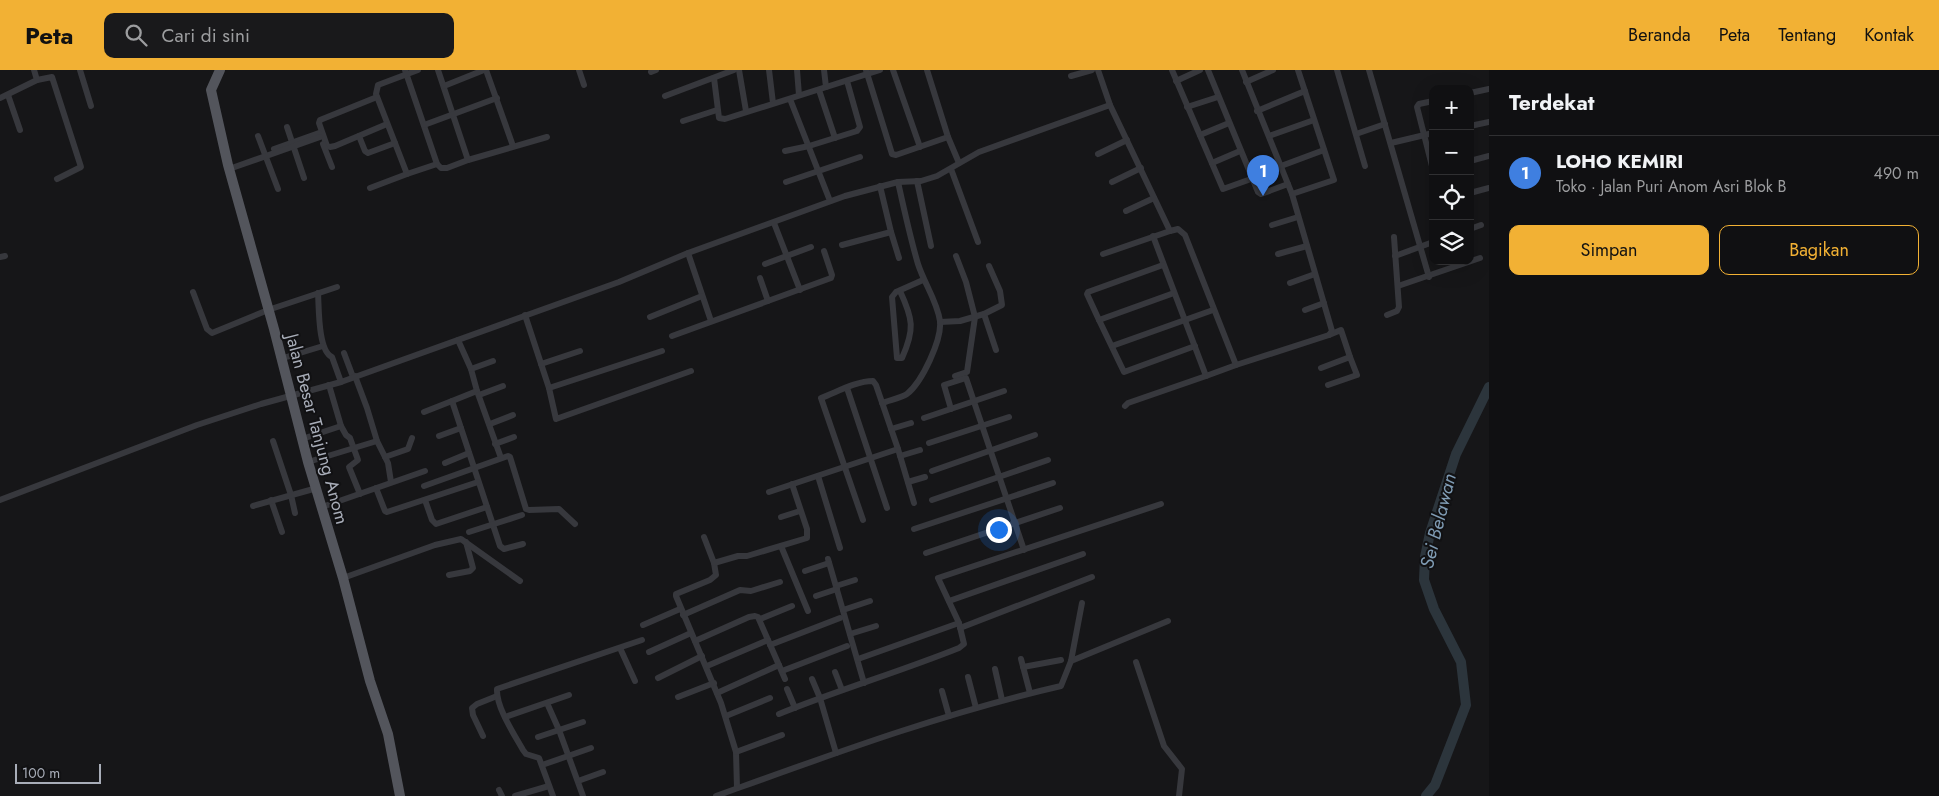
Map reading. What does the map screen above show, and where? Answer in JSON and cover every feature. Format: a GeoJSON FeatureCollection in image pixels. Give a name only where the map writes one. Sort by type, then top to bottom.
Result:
{"type":"FeatureCollection","features":[{"type":"Feature","properties":{"kind":"main road","name":"Jalan Besar Tanjung Anom"},"geometry":{"type":"LineString","coordinates":[[220,70],[211,90],[228,167],[308,462],[343,578],[370,681],[388,734],[400,796]]}},
{"type":"Feature","properties":{"kind":"street"},"geometry":{"type":"LineString","coordinates":[[34,70],[37,80]]}},
{"type":"Feature","properties":{"kind":"street"},"geometry":{"type":"LineString","coordinates":[[80,70],[91,106]]}},
{"type":"Feature","properties":{"kind":"street"},"geometry":{"type":"LineString","coordinates":[[407,174],[377,98],[376,90],[378,85],[406,72],[418,70]]}},
{"type":"Feature","properties":{"kind":"street"},"geometry":{"type":"LineString","coordinates":[[438,70],[468,160]]}},
{"type":"Feature","properties":{"kind":"street"},"geometry":{"type":"LineString","coordinates":[[444,86],[485,70],[497,98],[513,146]]}},
{"type":"Feature","properties":{"kind":"street"},"geometry":{"type":"LineString","coordinates":[[579,70],[584,85]]}},
{"type":"Feature","properties":{"kind":"street"},"geometry":{"type":"LineString","coordinates":[[665,96],[734,70]]}},
{"type":"Feature","properties":{"kind":"street"},"geometry":{"type":"LineString","coordinates":[[739,70],[746,111]]}},
{"type":"Feature","properties":{"kind":"street"},"geometry":{"type":"LineString","coordinates":[[769,70],[773,103]]}},
{"type":"Feature","properties":{"kind":"street"},"geometry":{"type":"LineString","coordinates":[[797,70],[799,95]]}},
{"type":"Feature","properties":{"kind":"street"},"geometry":{"type":"LineString","coordinates":[[824,70],[826,87]]}},
{"type":"Feature","properties":{"kind":"street"},"geometry":{"type":"LineString","coordinates":[[714,78],[719,118],[725,119],[847,81],[866,72],[880,70]]}},
{"type":"Feature","properties":{"kind":"street"},"geometry":{"type":"LineString","coordinates":[[893,70],[920,147]]}},
{"type":"Feature","properties":{"kind":"street"},"geometry":{"type":"LineString","coordinates":[[927,70],[948,138],[959,164]]}},
{"type":"Feature","properties":{"kind":"street"},"geometry":{"type":"LineString","coordinates":[[1072,76],[1092,70]]}},
{"type":"Feature","properties":{"kind":"street"},"geometry":{"type":"LineString","coordinates":[[1098,70],[1110,105],[1170,231]]}},
{"type":"Feature","properties":{"kind":"street"},"geometry":{"type":"LineString","coordinates":[[1172,70],[1223,189],[1252,179]]}},
{"type":"Feature","properties":{"kind":"street"},"geometry":{"type":"LineString","coordinates":[[1176,81],[1200,70]]}},
{"type":"Feature","properties":{"kind":"street"},"geometry":{"type":"LineString","coordinates":[[1208,70],[1256,190],[1261,194],[1288,184]]}},
{"type":"Feature","properties":{"kind":"street"},"geometry":{"type":"LineString","coordinates":[[1242,70],[1292,194],[1332,328],[1329,335]]}},
{"type":"Feature","properties":{"kind":"street"},"geometry":{"type":"LineString","coordinates":[[1246,82],[1273,70]]}},
{"type":"Feature","properties":{"kind":"street"},"geometry":{"type":"LineString","coordinates":[[1292,194],[1334,180],[1298,70]]}},
{"type":"Feature","properties":{"kind":"street"},"geometry":{"type":"LineString","coordinates":[[1337,70],[1365,166]]}},
{"type":"Feature","properties":{"kind":"street"},"geometry":{"type":"LineString","coordinates":[[1369,70],[1428,277]]}},
{"type":"Feature","properties":{"kind":"street"},"geometry":{"type":"LineString","coordinates":[[406,72],[437,164],[441,168],[447,168],[546,137]]}},
{"type":"Feature","properties":{"kind":"street"},"geometry":{"type":"LineString","coordinates":[[866,72],[892,154],[896,155],[948,138]]}},
{"type":"Feature","properties":{"kind":"street"},"geometry":{"type":"LineString","coordinates":[[0,98],[8,96],[37,80],[52,77],[81,167],[57,179]]}},
{"type":"Feature","properties":{"kind":"street"},"geometry":{"type":"LineString","coordinates":[[785,151],[857,131],[860,127],[847,81]]}},
{"type":"Feature","properties":{"kind":"street"},"geometry":{"type":"LineString","coordinates":[[1474,92],[1489,89]]}},
{"type":"Feature","properties":{"kind":"street"},"geometry":{"type":"LineString","coordinates":[[818,90],[835,138]]}},
{"type":"Feature","properties":{"kind":"street"},"geometry":{"type":"LineString","coordinates":[[1257,110],[1305,92]]}},
{"type":"Feature","properties":{"kind":"street"},"geometry":{"type":"LineString","coordinates":[[8,96],[20,130]]}},
{"type":"Feature","properties":{"kind":"street"},"geometry":{"type":"LineString","coordinates":[[1187,107],[1218,97]]}},
{"type":"Feature","properties":{"kind":"street"},"geometry":{"type":"LineString","coordinates":[[377,98],[324,118],[318,123],[327,146],[330,147],[387,124]]}},
{"type":"Feature","properties":{"kind":"street"},"geometry":{"type":"LineString","coordinates":[[424,125],[497,98]]}},
{"type":"Feature","properties":{"kind":"street"},"geometry":{"type":"LineString","coordinates":[[790,99],[830,201]]}},
{"type":"Feature","properties":{"kind":"street"},"geometry":{"type":"LineString","coordinates":[[1429,102],[1417,106],[1429,155]]}},
{"type":"Feature","properties":{"kind":"street"},"geometry":{"type":"LineString","coordinates":[[0,500],[197,424],[341,382],[619,282],[688,253],[830,201],[880,186],[937,176],[989,148],[1110,105]]}},
{"type":"Feature","properties":{"kind":"street"},"geometry":{"type":"LineString","coordinates":[[683,121],[717,110]]}},
{"type":"Feature","properties":{"kind":"street"},"geometry":{"type":"LineString","coordinates":[[1269,136],[1314,120]]}},
{"type":"Feature","properties":{"kind":"street"},"geometry":{"type":"LineString","coordinates":[[1474,125],[1489,122]]}},
{"type":"Feature","properties":{"kind":"street"},"geometry":{"type":"LineString","coordinates":[[1200,135],[1229,123]]}},
{"type":"Feature","properties":{"kind":"street"},"geometry":{"type":"LineString","coordinates":[[315,124],[332,167]]}},
{"type":"Feature","properties":{"kind":"street"},"geometry":{"type":"LineString","coordinates":[[1356,134],[1385,124]]}},
{"type":"Feature","properties":{"kind":"street"},"geometry":{"type":"LineString","coordinates":[[287,127],[304,178]]}},
{"type":"Feature","properties":{"kind":"street"},"geometry":{"type":"LineString","coordinates":[[1391,143],[1429,134]]}},
{"type":"Feature","properties":{"kind":"street"},"geometry":{"type":"LineString","coordinates":[[228,167],[320,135]]}},
{"type":"Feature","properties":{"kind":"street"},"geometry":{"type":"LineString","coordinates":[[258,136],[278,189]]}},
{"type":"Feature","properties":{"kind":"street"},"geometry":{"type":"LineString","coordinates":[[359,136],[366,153],[395,143]]}},
{"type":"Feature","properties":{"kind":"street"},"geometry":{"type":"LineString","coordinates":[[1098,154],[1128,140]]}},
{"type":"Feature","properties":{"kind":"street"},"geometry":{"type":"LineString","coordinates":[[1281,166],[1324,150]]}},
{"type":"Feature","properties":{"kind":"street"},"geometry":{"type":"LineString","coordinates":[[1212,162],[1240,151]]}},
{"type":"Feature","properties":{"kind":"street"},"geometry":{"type":"LineString","coordinates":[[1474,160],[1489,156]]}},
{"type":"Feature","properties":{"kind":"street"},"geometry":{"type":"LineString","coordinates":[[786,182],[860,157]]}},
{"type":"Feature","properties":{"kind":"street"},"geometry":{"type":"LineString","coordinates":[[370,188],[437,164]]}},
{"type":"Feature","properties":{"kind":"street"},"geometry":{"type":"LineString","coordinates":[[1112,182],[1141,168]]}},
{"type":"Feature","properties":{"kind":"street"},"geometry":{"type":"LineString","coordinates":[[951,169],[978,242]]}},
{"type":"Feature","properties":{"kind":"street"},"geometry":{"type":"LineString","coordinates":[[916,181],[931,246]]}},
{"type":"Feature","properties":{"kind":"street"},"geometry":{"type":"LineString","coordinates":[[882,403],[907,394],[925,370],[938,340],[940,322],[934,299],[923,280],[898,182]]}},
{"type":"Feature","properties":{"kind":"street"},"geometry":{"type":"LineString","coordinates":[[880,186],[899,258]]}},
{"type":"Feature","properties":{"kind":"street"},"geometry":{"type":"LineString","coordinates":[[1474,192],[1489,188]]}},
{"type":"Feature","properties":{"kind":"street"},"geometry":{"type":"LineString","coordinates":[[1126,210],[1154,198]]}},
{"type":"Feature","properties":{"kind":"street"},"geometry":{"type":"LineString","coordinates":[[1272,225],[1298,217]]}},
{"type":"Feature","properties":{"kind":"street"},"geometry":{"type":"LineString","coordinates":[[774,223],[800,290]]}},
{"type":"Feature","properties":{"kind":"street"},"geometry":{"type":"LineString","coordinates":[[1474,228],[1481,225]]}},
{"type":"Feature","properties":{"kind":"street"},"geometry":{"type":"LineString","coordinates":[[1103,254],[1153,236],[1180,229],[1185,234],[1236,366]]}},
{"type":"Feature","properties":{"kind":"street"},"geometry":{"type":"LineString","coordinates":[[842,245],[891,232]]}},
{"type":"Feature","properties":{"kind":"street"},"geometry":{"type":"LineString","coordinates":[[1153,236],[1206,376]]}},
{"type":"Feature","properties":{"kind":"street"},"geometry":{"type":"LineString","coordinates":[[1387,315],[1399,310],[1394,236]]}},
{"type":"Feature","properties":{"kind":"street"},"geometry":{"type":"LineString","coordinates":[[1395,256],[1429,244]]}},
{"type":"Feature","properties":{"kind":"street"},"geometry":{"type":"LineString","coordinates":[[1278,254],[1307,246]]}},
{"type":"Feature","properties":{"kind":"street"},"geometry":{"type":"LineString","coordinates":[[765,264],[811,247]]}},
{"type":"Feature","properties":{"kind":"street"},"geometry":{"type":"LineString","coordinates":[[672,336],[831,278],[832,275],[824,251]]}},
{"type":"Feature","properties":{"kind":"street"},"geometry":{"type":"LineString","coordinates":[[688,253],[711,321]]}},
{"type":"Feature","properties":{"kind":"street"},"geometry":{"type":"LineString","coordinates":[[955,376],[968,372],[975,317],[966,282],[956,256]]}},
{"type":"Feature","properties":{"kind":"street"},"geometry":{"type":"LineString","coordinates":[[1398,286],[1480,258]]}},
{"type":"Feature","properties":{"kind":"street"},"geometry":{"type":"LineString","coordinates":[[1163,265],[1088,292],[1087,294],[1122,370],[1125,372],[1195,346]]}},
{"type":"Feature","properties":{"kind":"street"},"geometry":{"type":"LineString","coordinates":[[940,322],[960,321],[975,317],[1002,305],[1000,291],[988,266]]}},
{"type":"Feature","properties":{"kind":"street"},"geometry":{"type":"LineString","coordinates":[[1290,283],[1315,274]]}},
{"type":"Feature","properties":{"kind":"street"},"geometry":{"type":"LineString","coordinates":[[760,278],[768,301]]}},
{"type":"Feature","properties":{"kind":"street"},"geometry":{"type":"LineString","coordinates":[[900,291],[910,314],[910,331],[908,344],[902,358],[897,358],[892,297],[894,294],[900,291],[923,280]]}},
{"type":"Feature","properties":{"kind":"street"},"geometry":{"type":"LineString","coordinates":[[193,292],[207,329],[212,333],[268,310],[337,286]]}},
{"type":"Feature","properties":{"kind":"street"},"geometry":{"type":"LineString","coordinates":[[318,293],[323,346],[328,355],[332,357],[341,382]]}},
{"type":"Feature","properties":{"kind":"street"},"geometry":{"type":"LineString","coordinates":[[1099,320],[1174,293]]}},
{"type":"Feature","properties":{"kind":"street"},"geometry":{"type":"LineString","coordinates":[[650,317],[702,296]]}},
{"type":"Feature","properties":{"kind":"street"},"geometry":{"type":"LineString","coordinates":[[1305,310],[1324,303]]}},
{"type":"Feature","properties":{"kind":"street"},"geometry":{"type":"LineString","coordinates":[[1112,346],[1213,310]]}},
{"type":"Feature","properties":{"kind":"street"},"geometry":{"type":"LineString","coordinates":[[984,314],[996,350]]}},
{"type":"Feature","properties":{"kind":"street"},"geometry":{"type":"LineString","coordinates":[[525,315],[549,388],[556,419],[691,371]]}},
{"type":"Feature","properties":{"kind":"street"},"geometry":{"type":"LineString","coordinates":[[1125,406],[1128,402],[1341,330],[1357,375],[1328,385]]}},
{"type":"Feature","properties":{"kind":"street"},"geometry":{"type":"LineString","coordinates":[[458,340],[471,370],[501,458]]}},
{"type":"Feature","properties":{"kind":"street"},"geometry":{"type":"LineString","coordinates":[[280,359],[323,346]]}},
{"type":"Feature","properties":{"kind":"street"},"geometry":{"type":"LineString","coordinates":[[541,364],[580,351]]}},
{"type":"Feature","properties":{"kind":"street"},"geometry":{"type":"LineString","coordinates":[[549,388],[662,351]]}},
{"type":"Feature","properties":{"kind":"street"},"geometry":{"type":"LineString","coordinates":[[344,353],[367,408],[377,441],[391,472],[391,482]]}},
{"type":"Feature","properties":{"kind":"street"},"geometry":{"type":"LineString","coordinates":[[1321,368],[1350,357]]}},
{"type":"Feature","properties":{"kind":"street"},"geometry":{"type":"LineString","coordinates":[[471,370],[493,361]]}},
{"type":"Feature","properties":{"kind":"street"},"geometry":{"type":"LineString","coordinates":[[951,408],[944,385],[966,378],[1024,550]]}},
{"type":"Feature","properties":{"kind":"street"},"geometry":{"type":"LineString","coordinates":[[863,520],[821,398],[847,388],[873,381],[876,385],[914,503]]}},
{"type":"Feature","properties":{"kind":"street"},"geometry":{"type":"LineString","coordinates":[[329,385],[341,426],[350,438],[358,461],[349,467],[360,494]]}},
{"type":"Feature","properties":{"kind":"street"},"geometry":{"type":"LineString","coordinates":[[424,412],[452,401],[503,386]]}},
{"type":"Feature","properties":{"kind":"street"},"geometry":{"type":"LineString","coordinates":[[847,388],[887,508]]}},
{"type":"Feature","properties":{"kind":"street"},"geometry":{"type":"LineString","coordinates":[[924,418],[1004,391]]}},
{"type":"Feature","properties":{"kind":"street"},"geometry":{"type":"LineString","coordinates":[[452,401],[502,548],[507,549],[523,544]]}},
{"type":"Feature","properties":{"kind":"street"},"geometry":{"type":"LineString","coordinates":[[490,424],[513,415]]}},
{"type":"Feature","properties":{"kind":"street"},"geometry":{"type":"LineString","coordinates":[[929,443],[1009,416]]}},
{"type":"Feature","properties":{"kind":"street"},"geometry":{"type":"LineString","coordinates":[[891,429],[911,423]]}},
{"type":"Feature","properties":{"kind":"street"},"geometry":{"type":"LineString","coordinates":[[302,439],[341,426]]}},
{"type":"Feature","properties":{"kind":"street"},"geometry":{"type":"LineString","coordinates":[[439,436],[461,428]]}},
{"type":"Feature","properties":{"kind":"street"},"geometry":{"type":"LineString","coordinates":[[932,471],[1035,435]]}},
{"type":"Feature","properties":{"kind":"street"},"geometry":{"type":"LineString","coordinates":[[495,444],[514,437]]}},
{"type":"Feature","properties":{"kind":"street"},"geometry":{"type":"LineString","coordinates":[[385,457],[408,449],[412,438]]}},
{"type":"Feature","properties":{"kind":"street"},"geometry":{"type":"LineString","coordinates":[[273,441],[295,513]]}},
{"type":"Feature","properties":{"kind":"street"},"geometry":{"type":"LineString","coordinates":[[308,462],[377,441]]}},
{"type":"Feature","properties":{"kind":"street"},"geometry":{"type":"LineString","coordinates":[[770,492],[871,458],[920,450]]}},
{"type":"Feature","properties":{"kind":"street"},"geometry":{"type":"LineString","coordinates":[[445,463],[469,453]]}},
{"type":"Feature","properties":{"kind":"street"},"geometry":{"type":"LineString","coordinates":[[424,486],[474,467],[510,457],[526,509],[559,509],[575,524]]}},
{"type":"Feature","properties":{"kind":"street"},"geometry":{"type":"LineString","coordinates":[[932,500],[1048,460]]}},
{"type":"Feature","properties":{"kind":"street"},"geometry":{"type":"LineString","coordinates":[[322,507],[425,471]]}},
{"type":"Feature","properties":{"kind":"street"},"geometry":{"type":"LineString","coordinates":[[818,476],[840,548]]}},
{"type":"Feature","properties":{"kind":"street"},"geometry":{"type":"LineString","coordinates":[[908,482],[925,477]]}},
{"type":"Feature","properties":{"kind":"street"},"geometry":{"type":"LineString","coordinates":[[376,488],[387,512],[478,482]]}},
{"type":"Feature","properties":{"kind":"street"},"geometry":{"type":"LineString","coordinates":[[914,530],[1053,483]]}},
{"type":"Feature","properties":{"kind":"street"},"geometry":{"type":"LineString","coordinates":[[714,563],[806,538],[806,529],[792,484]]}},
{"type":"Feature","properties":{"kind":"street"},"geometry":{"type":"LineString","coordinates":[[253,506],[317,488]]}},
{"type":"Feature","properties":{"kind":"street"},"geometry":{"type":"LineString","coordinates":[[271,500],[282,532]]}},
{"type":"Feature","properties":{"kind":"street"},"geometry":{"type":"LineString","coordinates":[[425,500],[432,520],[436,524],[487,507]]}},
{"type":"Feature","properties":{"kind":"street"},"geometry":{"type":"LineString","coordinates":[[779,714],[842,690],[907,669],[959,648],[964,644],[959,625],[938,578],[1161,504]]}},
{"type":"Feature","properties":{"kind":"street"},"geometry":{"type":"LineString","coordinates":[[926,554],[1060,508]]}},
{"type":"Feature","properties":{"kind":"street"},"geometry":{"type":"LineString","coordinates":[[781,517],[800,511]]}},
{"type":"Feature","properties":{"kind":"street"},"geometry":{"type":"LineString","coordinates":[[469,532],[522,515]]}},
{"type":"Feature","properties":{"kind":"street"},"geometry":{"type":"LineString","coordinates":[[704,537],[717,571],[714,578],[676,594],[726,716],[736,752],[738,788]]}},
{"type":"Feature","properties":{"kind":"street"},"geometry":{"type":"LineString","coordinates":[[343,578],[435,545],[458,540],[466,542],[520,581]]}},
{"type":"Feature","properties":{"kind":"street"},"geometry":{"type":"LineString","coordinates":[[449,575],[470,571],[473,568],[466,542]]}},
{"type":"Feature","properties":{"kind":"street"},"geometry":{"type":"LineString","coordinates":[[781,546],[808,611]]}},
{"type":"Feature","properties":{"kind":"street"},"geometry":{"type":"LineString","coordinates":[[949,601],[1083,554]]}},
{"type":"Feature","properties":{"kind":"street"},"geometry":{"type":"LineString","coordinates":[[805,571],[829,561],[864,683]]}},
{"type":"Feature","properties":{"kind":"street"},"geometry":{"type":"LineString","coordinates":[[858,659],[1092,577]]}},
{"type":"Feature","properties":{"kind":"street"},"geometry":{"type":"LineString","coordinates":[[816,596],[855,580]]}},
{"type":"Feature","properties":{"kind":"street"},"geometry":{"type":"LineString","coordinates":[[643,625],[740,590],[751,591],[780,582]]}},
{"type":"Feature","properties":{"kind":"street"},"geometry":{"type":"LineString","coordinates":[[843,610],[870,601]]}},
{"type":"Feature","properties":{"kind":"street"},"geometry":{"type":"LineString","coordinates":[[716,796],[836,753],[949,716],[1002,700],[1062,686],[1071,660],[1082,603]]}},
{"type":"Feature","properties":{"kind":"street"},"geometry":{"type":"LineString","coordinates":[[760,619],[792,606]]}},
{"type":"Feature","properties":{"kind":"street"},"geometry":{"type":"LineString","coordinates":[[695,641],[755,616],[760,619],[785,679]]}},
{"type":"Feature","properties":{"kind":"street"},"geometry":{"type":"LineString","coordinates":[[707,666],[769,642],[840,618]]}},
{"type":"Feature","properties":{"kind":"street"},"geometry":{"type":"LineString","coordinates":[[1071,660],[1168,621]]}},
{"type":"Feature","properties":{"kind":"street"},"geometry":{"type":"LineString","coordinates":[[850,634],[876,626]]}},
{"type":"Feature","properties":{"kind":"street"},"geometry":{"type":"LineString","coordinates":[[649,652],[691,633]]}},
{"type":"Feature","properties":{"kind":"street"},"geometry":{"type":"LineString","coordinates":[[552,796],[538,757],[526,754],[523,750],[505,717],[496,691],[499,688],[642,640]]}},
{"type":"Feature","properties":{"kind":"street"},"geometry":{"type":"LineString","coordinates":[[717,693],[781,668],[847,646]]}},
{"type":"Feature","properties":{"kind":"street"},"geometry":{"type":"LineString","coordinates":[[620,648],[635,681]]}},
{"type":"Feature","properties":{"kind":"street"},"geometry":{"type":"LineString","coordinates":[[658,678],[702,656]]}},
{"type":"Feature","properties":{"kind":"street"},"geometry":{"type":"LineString","coordinates":[[1020,659],[1030,694]]}},
{"type":"Feature","properties":{"kind":"street"},"geometry":{"type":"LineString","coordinates":[[1023,667],[1061,660]]}},
{"type":"Feature","properties":{"kind":"street"},"geometry":{"type":"LineString","coordinates":[[1136,662],[1164,746],[1182,769],[1179,796]]}},
{"type":"Feature","properties":{"kind":"street"},"geometry":{"type":"LineString","coordinates":[[995,669],[1002,700]]}},
{"type":"Feature","properties":{"kind":"street"},"geometry":{"type":"LineString","coordinates":[[835,672],[842,690]]}},
{"type":"Feature","properties":{"kind":"street"},"geometry":{"type":"LineString","coordinates":[[968,677],[976,708]]}},
{"type":"Feature","properties":{"kind":"street"},"geometry":{"type":"LineString","coordinates":[[812,679],[820,698],[836,753]]}},
{"type":"Feature","properties":{"kind":"street"},"geometry":{"type":"LineString","coordinates":[[678,697],[714,683]]}},
{"type":"Feature","properties":{"kind":"street"},"geometry":{"type":"LineString","coordinates":[[787,689],[795,708]]}},
{"type":"Feature","properties":{"kind":"street"},"geometry":{"type":"LineString","coordinates":[[942,691],[949,716]]}},
{"type":"Feature","properties":{"kind":"street"},"geometry":{"type":"LineString","coordinates":[[505,717],[569,695]]}},
{"type":"Feature","properties":{"kind":"street"},"geometry":{"type":"LineString","coordinates":[[483,736],[473,715],[472,708],[497,696]]}},
{"type":"Feature","properties":{"kind":"street"},"geometry":{"type":"LineString","coordinates":[[726,716],[770,698]]}},
{"type":"Feature","properties":{"kind":"street"},"geometry":{"type":"LineString","coordinates":[[547,703],[583,796]]}},
{"type":"Feature","properties":{"kind":"street"},"geometry":{"type":"LineString","coordinates":[[538,737],[583,722]]}},
{"type":"Feature","properties":{"kind":"street"},"geometry":{"type":"LineString","coordinates":[[736,752],[782,735]]}},
{"type":"Feature","properties":{"kind":"street"},"geometry":{"type":"LineString","coordinates":[[542,765],[591,748]]}},
{"type":"Feature","properties":{"kind":"street"},"geometry":{"type":"LineString","coordinates":[[578,781],[603,772]]}},
{"type":"Feature","properties":{"kind":"street"},"geometry":{"type":"LineString","coordinates":[[514,796],[549,786]]}},
{"type":"Feature","properties":{"kind":"waterway","name":"Sei Belawan"},"geometry":{"type":"LineString","coordinates":[[1426,796],[1435,785],[1466,705],[1461,662],[1434,609],[1424,580],[1425,557],[1430,533],[1456,454],[1489,387]]}},
{"type":"Feature","properties":{"kind":"place","name":"LOHO KEMIRI"},"geometry":{"type":"Point","coordinates":[1263,196]}}]}
